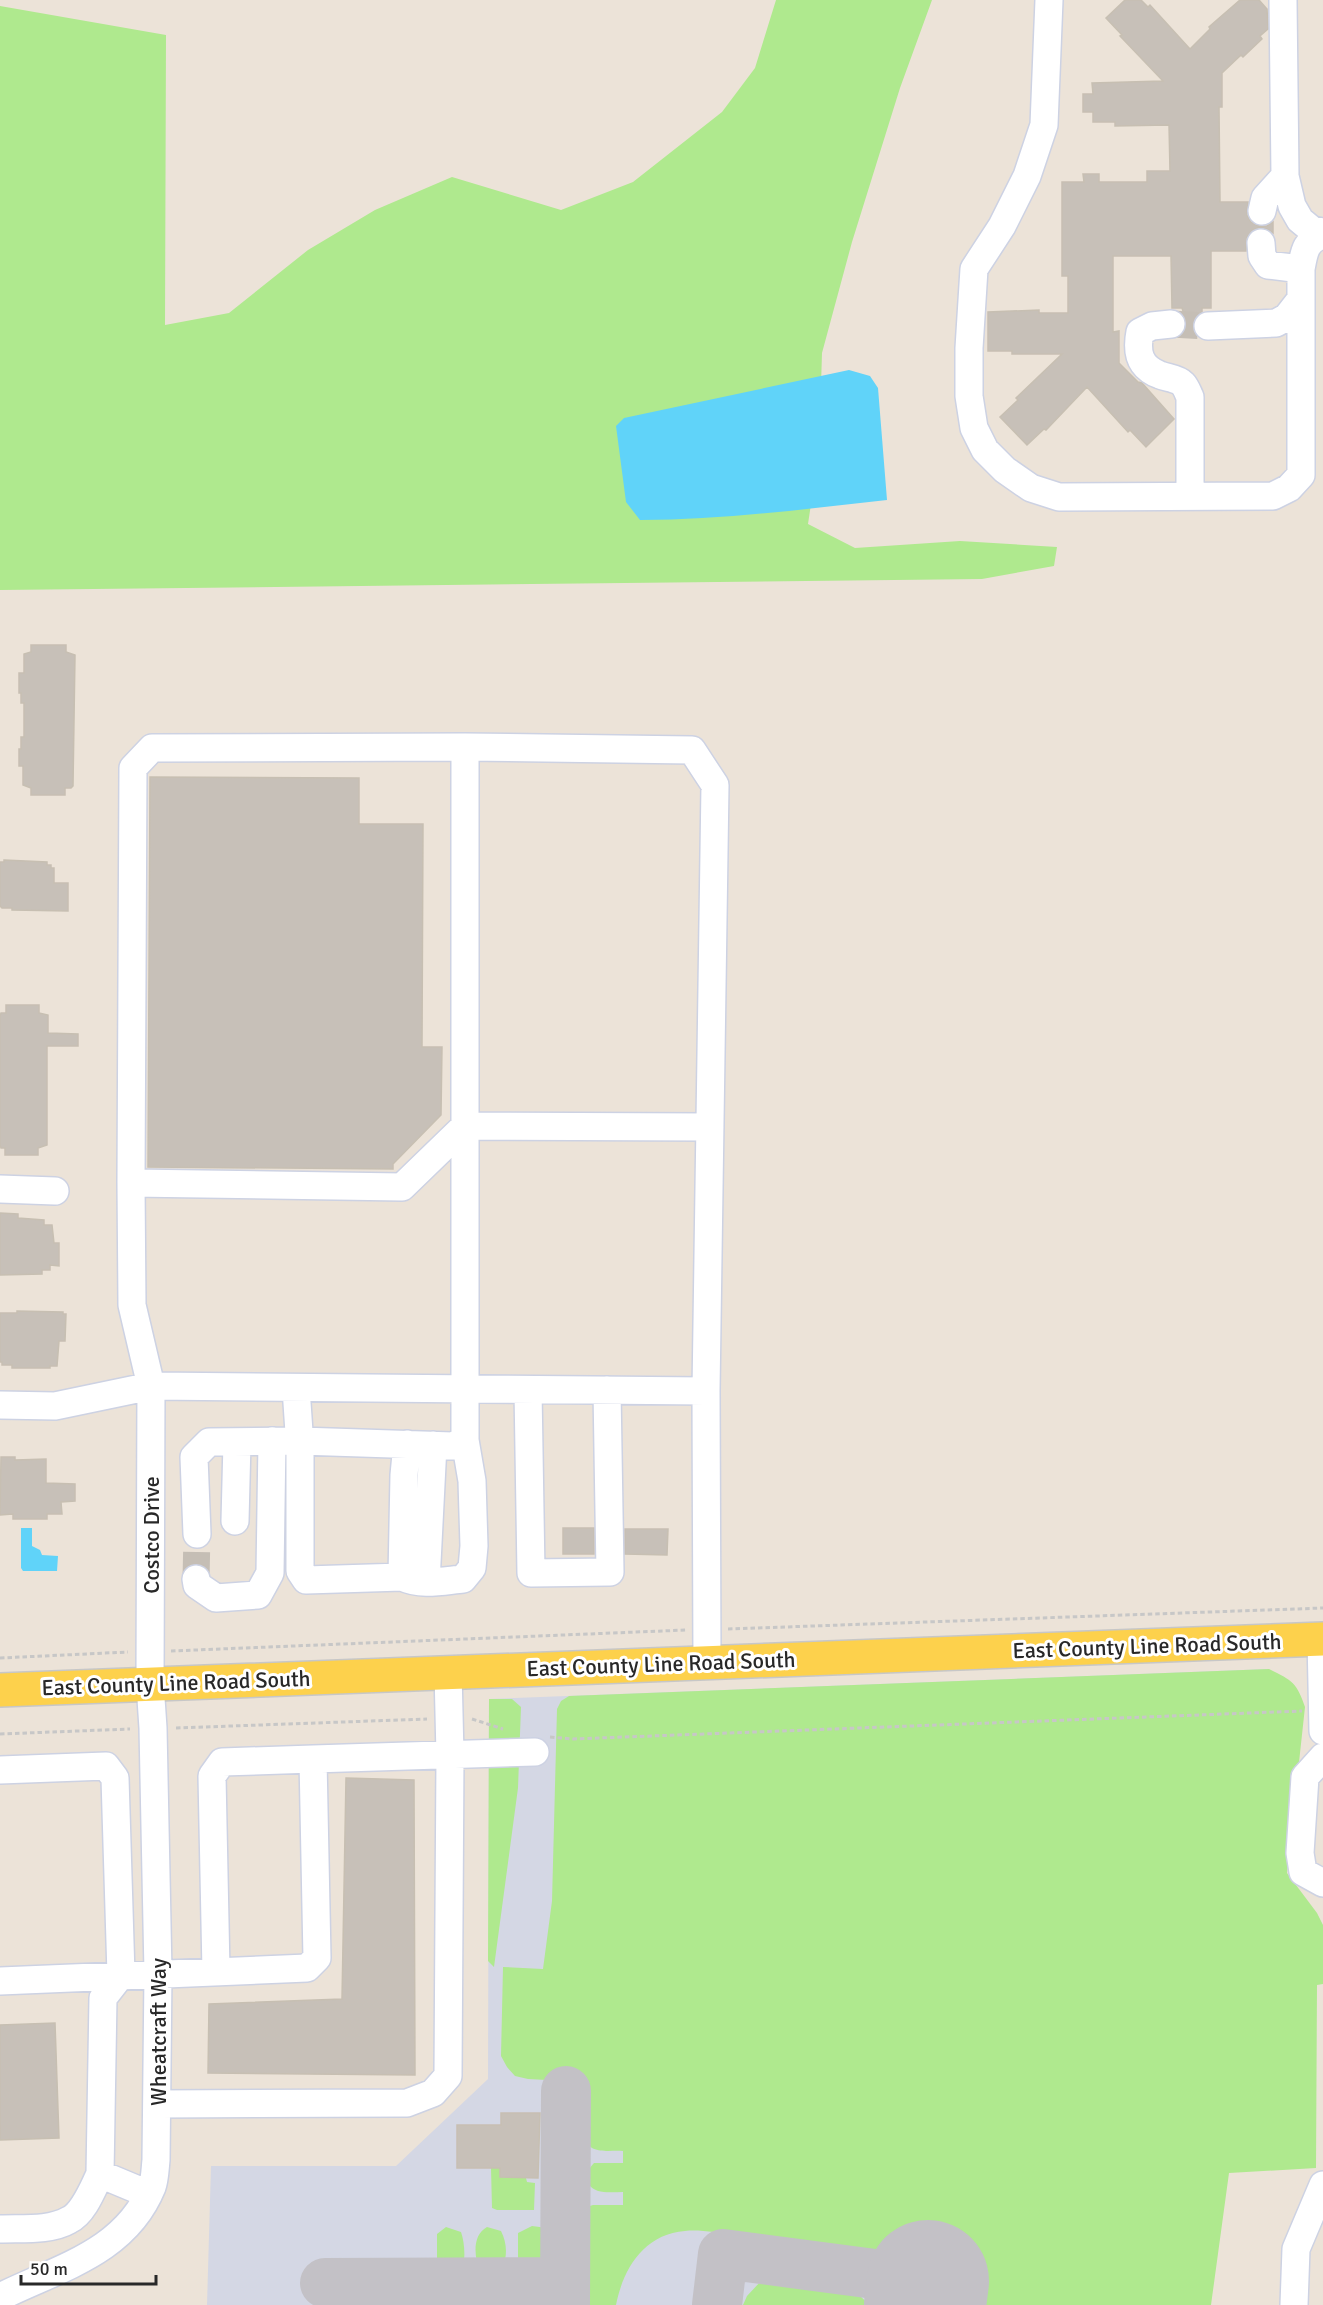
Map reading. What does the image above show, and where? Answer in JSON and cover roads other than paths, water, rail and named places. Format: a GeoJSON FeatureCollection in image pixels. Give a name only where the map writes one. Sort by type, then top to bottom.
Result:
{"type":"FeatureCollection","features":[{"type":"Feature","properties":{"kind":"main road","name":"East County Line Road South"},"geometry":{"type":"LineString","coordinates":[[0,1690],[707,1662],[1322,1629]]}},
{"type":"Feature","properties":{"kind":"lane"},"geometry":{"type":"LineString","coordinates":[[1049,0],[1044,125],[1027,176],[1002,226],[974,269],[969,348],[969,396],[974,428],[985,450],[1005,470],[1031,488],[1059,497],[1273,496],[1289,488],[1301,475],[1301,269],[1305,247],[1314,237],[1323,233]]}},
{"type":"Feature","properties":{"kind":"lane"},"geometry":{"type":"LineString","coordinates":[[1283,0],[1285,176],[1292,206],[1300,220],[1312,230],[1323,233]]}},
{"type":"Feature","properties":{"kind":"lane"},"geometry":{"type":"LineString","coordinates":[[1262,212],[1265,198],[1285,176]]}},
{"type":"Feature","properties":{"kind":"lane"},"geometry":{"type":"LineString","coordinates":[[1261,243],[1262,256],[1268,265],[1301,269]]}},
{"type":"Feature","properties":{"kind":"lane"},"geometry":{"type":"LineString","coordinates":[[1209,326],[1276,323],[1287,317],[1301,299]]}},
{"type":"Feature","properties":{"kind":"lane"},"geometry":{"type":"LineString","coordinates":[[1171,324],[1152,326],[1140,332],[1137,347],[1144,366],[1158,375],[1183,384],[1190,397],[1190,496]]}},
{"type":"Feature","properties":{"kind":"lane"},"geometry":{"type":"LineString","coordinates":[[296,1388],[300,1441],[300,1571],[306,1580],[463,1579],[472,1569],[474,1546],[472,1481],[465,1440],[465,747]]}},
{"type":"Feature","properties":{"kind":"lane","name":"Costco Drive"},"geometry":{"type":"LineString","coordinates":[[150,1684],[151,1386],[132,1305],[131,1183],[133,768],[152,748],[465,747],[692,750],[715,785],[710,1127]]}},
{"type":"Feature","properties":{"kind":"lane"},"geometry":{"type":"LineString","coordinates":[[131,1183],[402,1187],[465,1126],[710,1127],[706,1391],[707,1662]]}},
{"type":"Feature","properties":{"kind":"lane"},"geometry":{"type":"LineString","coordinates":[[0,1189],[54,1191]]}},
{"type":"Feature","properties":{"kind":"lane"},"geometry":{"type":"LineString","coordinates":[[0,1405],[55,1406],[151,1386],[706,1391]]}},
{"type":"Feature","properties":{"kind":"lane"},"geometry":{"type":"LineString","coordinates":[[528,1390],[531,1573],[610,1572],[607,1390]]}},
{"type":"Feature","properties":{"kind":"lane"},"geometry":{"type":"LineString","coordinates":[[196,1534],[194,1457],[209,1442],[300,1441],[453,1446],[465,1440]]}},
{"type":"Feature","properties":{"kind":"lane"},"geometry":{"type":"LineString","coordinates":[[235,1521],[237,1442]]}},
{"type":"Feature","properties":{"kind":"lane"},"geometry":{"type":"LineString","coordinates":[[196,1579],[196,1585],[216,1598],[258,1595],[270,1573],[272,1442]]}},
{"type":"Feature","properties":{"kind":"lane"},"geometry":{"type":"LineString","coordinates":[[414,1580],[404,1474],[420,1445]]}},
{"type":"Feature","properties":{"kind":"lane"},"geometry":{"type":"LineString","coordinates":[[1322,1629],[1323,1731]]}},
{"type":"Feature","properties":{"kind":"lane"},"geometry":{"type":"LineString","coordinates":[[158,2104],[407,2103],[433,2093],[448,2076],[450,1718],[448,1672]]}},
{"type":"Feature","properties":{"kind":"lane","name":"Wheatcraft Way"},"geometry":{"type":"LineString","coordinates":[[0,2297],[86,2258],[121,2235],[137,2214],[153,2186],[158,2104],[158,1973],[150,1684]]}},
{"type":"Feature","properties":{"kind":"lane"},"geometry":{"type":"LineString","coordinates":[[216,1971],[212,1776],[222,1762],[450,1755],[537,1744]]}},
{"type":"Feature","properties":{"kind":"lane"},"geometry":{"type":"LineString","coordinates":[[1323,1757],[1305,1777],[1300,1853],[1304,1872],[1323,1883]]}},
{"type":"Feature","properties":{"kind":"lane"},"geometry":{"type":"LineString","coordinates":[[0,1981],[307,1968],[317,1958],[313,1759]]}},
{"type":"Feature","properties":{"kind":"lane"},"geometry":{"type":"LineString","coordinates":[[0,1770],[106,1766],[115,1778],[121,1975],[103,1998],[100,2174],[88,2199],[70,2220],[46,2227],[0,2229]]}},
{"type":"Feature","properties":{"kind":"lane"},"geometry":{"type":"LineString","coordinates":[[100,2174],[148,2194]]}},
{"type":"Feature","properties":{"kind":"lane"},"geometry":{"type":"LineString","coordinates":[[1294,2305],[1296,2249],[1323,2185]]}},
{"type":"Feature","properties":{"kind":"water"},"geometry":{"type":"Polygon","coordinates":[[[849,370],[870,376],[878,388],[887,500],[671,520],[640,520],[626,502],[616,426],[624,418],[849,370]]]}},
{"type":"Feature","properties":{"kind":"water"},"geometry":{"type":"Polygon","coordinates":[[[21,1528],[32,1528],[32,1546],[40,1550],[42,1555],[58,1556],[57,1571],[23,1571],[21,1568],[21,1528]]]}},
{"type":"Feature","properties":{"kind":"tunnel"},"geometry":{"type":"LineString","coordinates":[[1171,324],[1208,326]]}},
{"type":"Feature","properties":{"kind":"tunnel"},"geometry":{"type":"LineString","coordinates":[[196,1579],[197,1534]]}}]}
